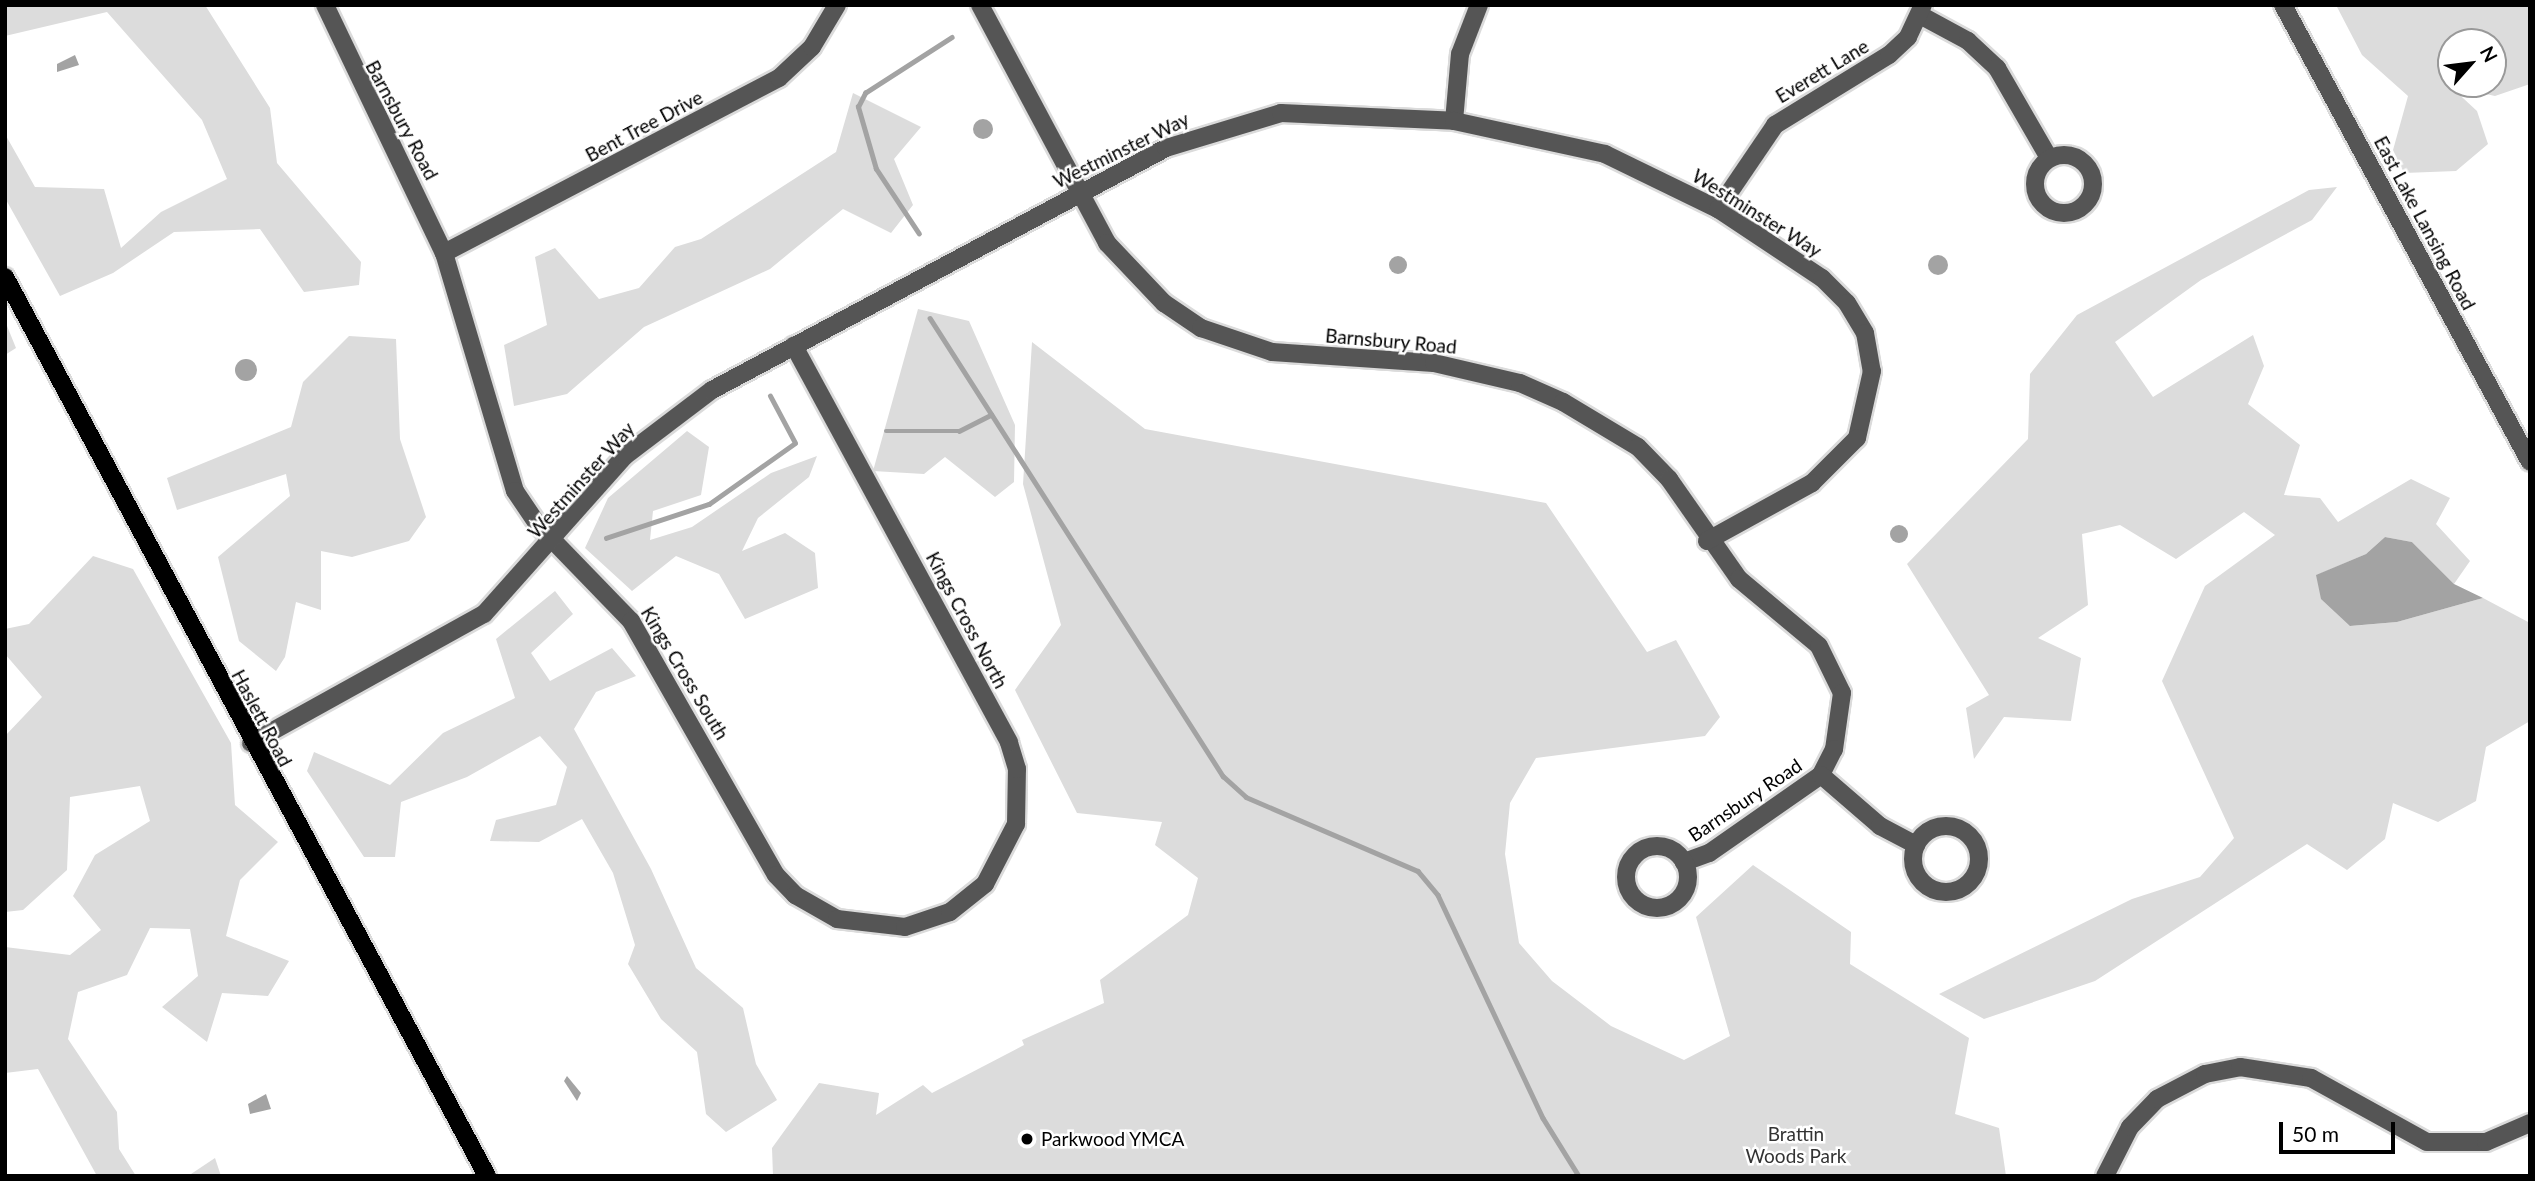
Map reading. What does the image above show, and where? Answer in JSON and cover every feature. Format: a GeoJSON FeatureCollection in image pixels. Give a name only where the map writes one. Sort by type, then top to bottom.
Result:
{"type":"FeatureCollection","features":[{"type":"Feature","properties":{"kind":"main road","name":"Haslett Road"},"geometry":{"type":"LineString","coordinates":[[5,277],[251,743],[487,1176]]}},
{"type":"Feature","properties":{"kind":"street","name":"Barnsbury Road"},"geometry":{"type":"LineString","coordinates":[[325,5],[444,253]]}},
{"type":"Feature","properties":{"kind":"street","name":"Bent Tree Drive"},"geometry":{"type":"LineString","coordinates":[[444,253],[779,78],[811,47],[837,5]]}},
{"type":"Feature","properties":{"kind":"street","name":"Barnsbury Road"},"geometry":{"type":"LineString","coordinates":[[980,5],[1080,193],[1133,275],[1201,328],[1272,352],[1434,363],[1520,383],[1638,447],[1669,479],[1707,541],[1738,579],[1802,628],[1833,668],[1841,722],[1821,775],[1709,853],[1684,862]]}},
{"type":"Feature","properties":{"kind":"street"},"geometry":{"type":"LineString","coordinates":[[1454,121],[1460,54],[1479,5]]}},
{"type":"Feature","properties":{"kind":"street","name":"East Lake Lansing Road"},"geometry":{"type":"LineString","coordinates":[[2283,5],[2530,462]]}},
{"type":"Feature","properties":{"kind":"street"},"geometry":{"type":"LineString","coordinates":[[1922,10],[1968,41],[1997,68],[2049,158]]}},
{"type":"Feature","properties":{"kind":"street","name":"Everett Lane"},"geometry":{"type":"LineString","coordinates":[[1718,209],[1775,125],[1889,55],[1922,10]]}},
{"type":"Feature","properties":{"kind":"street","name":"Westminster Way"},"geometry":{"type":"LineString","coordinates":[[251,743],[484,614],[656,429],[712,390],[1166,148],[1254,117],[1312,111],[1454,121],[1605,154],[1718,209],[1822,278],[1847,303],[1865,333],[1872,371],[1857,438],[1837,463],[1707,541]]}},
{"type":"Feature","properties":{"kind":"street","name":"Kings Cross South"},"geometry":{"type":"LineString","coordinates":[[444,253],[499,454],[515,491],[553,541],[611,596],[644,639],[761,851],[795,895],[837,919],[883,928],[950,912]]}},
{"type":"Feature","properties":{"kind":"street","name":"Kings Cross North"},"geometry":{"type":"LineString","coordinates":[[794,346],[1009,742],[1017,769],[1020,795],[1008,848],[985,884],[950,912]]}},
{"type":"Feature","properties":{"kind":"street"},"geometry":{"type":"LineString","coordinates":[[1821,775],[1880,826],[1916,845]]}},
{"type":"Feature","properties":{"kind":"street"},"geometry":{"type":"LineString","coordinates":[[2105,1176],[2130,1127],[2157,1100],[2205,1074],[2240,1067],[2311,1078],[2427,1142],[2479,1143],[2530,1123]]}},
{"type":"Feature","properties":{"kind":"green space"},"geometry":{"type":"Polygon","coordinates":[[[5,5],[205,5],[270,108],[277,163],[361,262],[359,285],[304,292],[260,229],[174,232],[113,273],[60,296],[5,198],[5,134],[35,187],[104,189],[121,248],[161,212],[227,179],[202,120],[107,12],[5,36],[5,5]]]}},
{"type":"Feature","properties":{"kind":"green space"},"geometry":{"type":"Polygon","coordinates":[[[2336,5],[2530,5],[2530,84],[2507,92],[2507,28],[2437,28],[2437,98],[2463,98],[2477,111],[2488,144],[2456,171],[2404,173],[2393,150],[2408,96],[2362,55],[2336,5]]]}},
{"type":"Feature","properties":{"kind":"green space"},"geometry":{"type":"Polygon","coordinates":[[[853,93],[921,127],[894,159],[913,205],[891,233],[843,209],[770,269],[644,327],[567,394],[514,406],[504,345],[547,325],[535,257],[555,248],[599,299],[639,288],[675,247],[701,239],[836,152],[853,93]]]}},
{"type":"Feature","properties":{"kind":"green space"},"geometry":{"type":"Polygon","coordinates":[[[2337,187],[2312,220],[2201,280],[2115,342],[2153,397],[2253,335],[2264,366],[2248,404],[2300,445],[2284,495],[2320,498],[2338,522],[2411,479],[2450,498],[2436,524],[2470,561],[2454,584],[2412,542],[2385,537],[2366,554],[2317,575],[2351,626],[2397,622],[2483,598],[2530,623],[2530,721],[2486,747],[2476,801],[2438,822],[2393,803],[2385,839],[2347,870],[2307,844],[2095,981],[1984,1019],[1939,994],[2132,899],[2200,877],[2234,838],[2162,681],[2205,586],[2275,535],[2244,512],[2176,559],[2120,525],[2082,534],[2088,605],[2038,638],[2081,658],[2071,721],[2004,717],[1974,759],[1966,708],[1989,695],[1907,564],[2028,439],[2030,374],[2077,315],[2309,190],[2337,187]]]}},
{"type":"Feature","properties":{"kind":"green space"},"geometry":{"type":"Polygon","coordinates":[[[918,309],[969,321],[1015,425],[1014,482],[995,497],[945,457],[924,474],[873,471],[918,309]]]}},
{"type":"Feature","properties":{"kind":"green space"},"geometry":{"type":"Polygon","coordinates":[[[5,321],[16,348],[5,355],[5,321]]]}},
{"type":"Feature","properties":{"kind":"green space"},"geometry":{"type":"Polygon","coordinates":[[[349,336],[396,339],[400,439],[426,517],[409,541],[352,557],[321,551],[321,610],[296,602],[285,657],[276,671],[239,641],[218,557],[290,496],[286,474],[177,510],[167,478],[291,427],[303,382],[349,336]]]}},
{"type":"Feature","properties":{"kind":"green space","name":"Brattin Woods Park"},"geometry":{"type":"Polygon","coordinates":[[[1032,342],[1145,429],[1546,503],[1647,652],[1676,640],[1720,717],[1705,736],[1536,758],[1510,803],[1505,854],[1519,943],[1552,981],[1611,1026],[1684,1060],[1730,1036],[1696,917],[1753,865],[1851,932],[1850,964],[1969,1038],[1955,1114],[1999,1128],[2006,1176],[773,1176],[772,1148],[819,1083],[879,1093],[876,1115],[923,1085],[932,1093],[1024,1045],[1022,1040],[1104,1003],[1100,980],[1188,915],[1198,878],[1155,845],[1162,822],[1077,813],[1015,690],[1061,625],[1023,484],[1032,342]]]}},
{"type":"Feature","properties":{"kind":"green space"},"geometry":{"type":"Polygon","coordinates":[[[687,431],[709,447],[701,495],[653,511],[650,540],[692,527],[771,473],[817,456],[809,477],[758,518],[742,551],[785,533],[815,553],[818,588],[745,619],[719,574],[676,556],[632,591],[585,548],[608,498],[687,431]]]}},
{"type":"Feature","properties":{"kind":"green space"},"geometry":{"type":"Polygon","coordinates":[[[93,556],[133,569],[231,743],[235,805],[278,842],[240,880],[226,936],[289,961],[268,996],[222,993],[207,1042],[162,1007],[198,976],[190,929],[150,928],[127,975],[78,992],[68,1039],[117,1112],[119,1149],[136,1176],[97,1176],[38,1069],[5,1073],[5,947],[70,955],[101,930],[73,896],[95,855],[150,821],[140,786],[70,797],[67,870],[23,910],[5,912],[5,736],[42,697],[5,654],[5,629],[29,624],[93,556]]]}},
{"type":"Feature","properties":{"kind":"green space"},"geometry":{"type":"Polygon","coordinates":[[[555,591],[573,614],[531,653],[550,681],[612,648],[636,676],[596,692],[574,729],[651,869],[696,968],[743,1008],[756,1064],[777,1100],[726,1132],[706,1114],[697,1052],[661,1019],[628,964],[635,945],[613,873],[582,819],[539,842],[490,841],[496,820],[556,805],[567,767],[540,736],[467,777],[401,802],[395,857],[364,857],[307,771],[314,752],[390,785],[443,733],[515,698],[496,639],[555,591]]]}},
{"type":"Feature","properties":{"kind":"green space"},"geometry":{"type":"Polygon","coordinates":[[[215,1158],[221,1176],[188,1176],[215,1158]]]}},
{"type":"Feature","properties":{"kind":"shaded area"},"geometry":{"type":"Polygon","coordinates":[[[75,55],[79,65],[57,72],[57,64],[75,55]]]}},
{"type":"Feature","properties":{"kind":"shaded area"},"geometry":{"type":"Polygon","coordinates":[[[983,119],[990,122],[993,129],[990,136],[983,139],[976,136],[973,129],[976,122],[983,119]]]}},
{"type":"Feature","properties":{"kind":"shaded area"},"geometry":{"type":"Polygon","coordinates":[[[1938,255],[1945,258],[1948,265],[1945,272],[1938,275],[1931,272],[1928,265],[1931,258],[1938,255]]]}},
{"type":"Feature","properties":{"kind":"shaded area"},"geometry":{"type":"Polygon","coordinates":[[[1398,256],[1404,259],[1407,265],[1404,271],[1398,274],[1392,271],[1389,265],[1392,259],[1398,256]]]}},
{"type":"Feature","properties":{"kind":"shaded area"},"geometry":{"type":"Polygon","coordinates":[[[246,359],[254,362],[257,370],[254,378],[246,381],[238,378],[235,370],[238,362],[246,359]]]}},
{"type":"Feature","properties":{"kind":"shaded area"},"geometry":{"type":"Polygon","coordinates":[[[1895,525],[1903,525],[1908,534],[1906,541],[1895,543],[1890,538],[1890,530],[1895,525]]]}},
{"type":"Feature","properties":{"kind":"shaded area"},"geometry":{"type":"Polygon","coordinates":[[[2385,537],[2412,542],[2454,584],[2483,598],[2397,622],[2350,626],[2321,599],[2316,575],[2366,554],[2385,537]]]}},
{"type":"Feature","properties":{"kind":"shaded area"},"geometry":{"type":"Polygon","coordinates":[[[567,1076],[581,1093],[577,1101],[564,1081],[567,1076]]]}},
{"type":"Feature","properties":{"kind":"shaded area"},"geometry":{"type":"Polygon","coordinates":[[[266,1094],[271,1109],[250,1114],[248,1104],[266,1094]]]}},
{"type":"Feature","properties":{"kind":"waterway"},"geometry":{"type":"LineString","coordinates":[[919,234],[876,169],[858,107],[865,93],[952,37]]}},
{"type":"Feature","properties":{"kind":"waterway"},"geometry":{"type":"LineString","coordinates":[[930,318],[1223,776],[1246,797],[1418,871],[1438,895],[1543,1118],[1579,1176]]}},
{"type":"Feature","properties":{"kind":"waterway"},"geometry":{"type":"LineString","coordinates":[[606,538],[709,504],[795,443],[770,396]]}},
{"type":"Feature","properties":{"kind":"waterway"},"geometry":{"type":"LineString","coordinates":[[886,431],[959,431],[991,415]]}},
{"type":"Feature","properties":{"kind":"place","name":"Parkwood YMCA"},"geometry":{"type":"Point","coordinates":[1027,1139]}}]}
